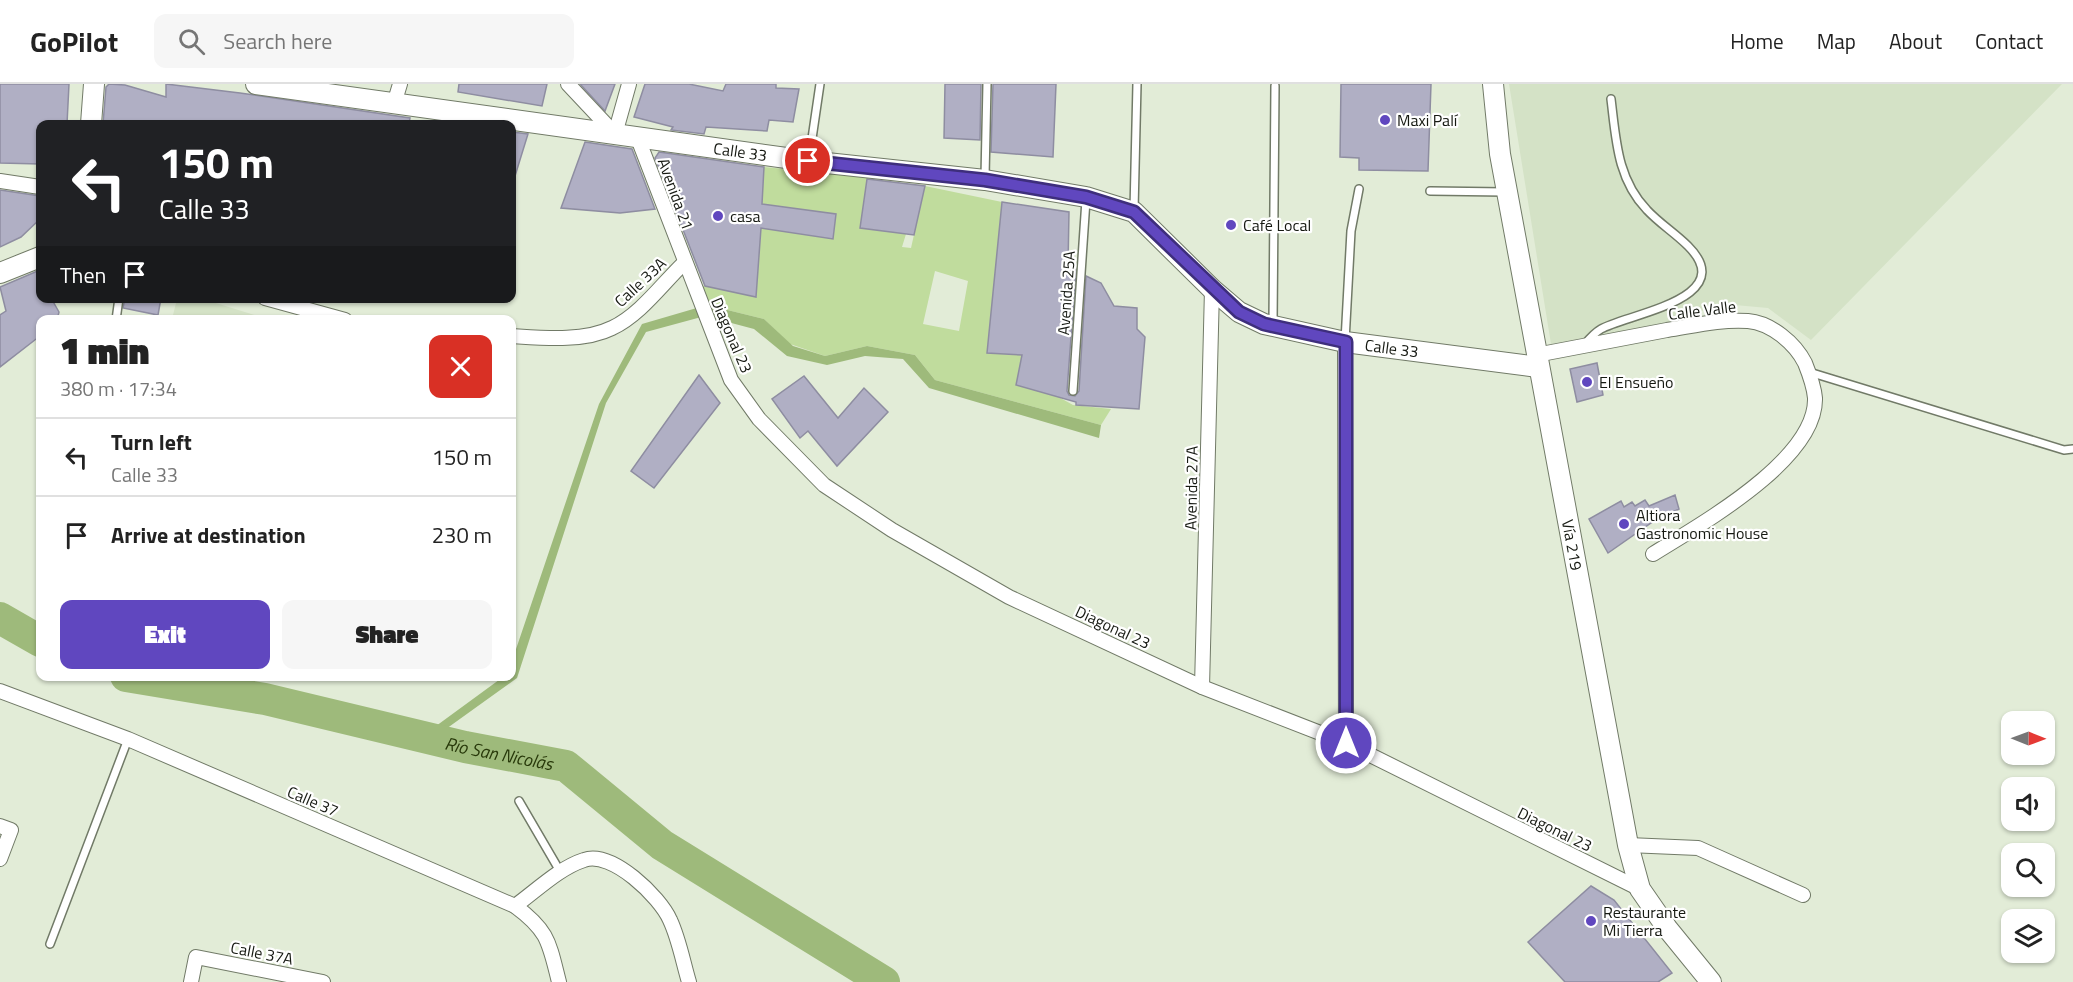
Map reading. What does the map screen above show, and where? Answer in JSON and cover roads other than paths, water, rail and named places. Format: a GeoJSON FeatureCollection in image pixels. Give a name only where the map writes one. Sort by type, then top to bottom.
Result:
{"type":"FeatureCollection","features":[{"type":"Feature","properties":{"kind":"main road"},"geometry":{"type":"LineString","coordinates":[[91,120],[94,84]]}},
{"type":"Feature","properties":{"kind":"main road","name":"Calle 33"},"geometry":{"type":"LineString","coordinates":[[256,84],[512,120]]}},
{"type":"Feature","properties":{"kind":"main road","name":"Vía 219"},"geometry":{"type":"LineString","coordinates":[[1493,84],[1507,192],[1628,845],[1640,889],[1667,928],[1712,982]]}},
{"type":"Feature","properties":{"kind":"main road","name":"Calle 33"},"geometry":{"type":"LineString","coordinates":[[516,121],[808,161],[985,180],[1086,197],[1134,212],[1212,289],[1239,312],[1273,326],[1346,342],[1537,361]]}},
{"type":"Feature","properties":{"kind":"main road"},"geometry":{"type":"LineString","coordinates":[[0,273],[36,259]]}},
{"type":"Feature","properties":{"kind":"street"},"geometry":{"type":"LineString","coordinates":[[394,104],[400,84]]}},
{"type":"Feature","properties":{"kind":"street"},"geometry":{"type":"LineString","coordinates":[[568,84],[615,134]]}},
{"type":"Feature","properties":{"kind":"street"},"geometry":{"type":"LineString","coordinates":[[615,134],[629,84]]}},
{"type":"Feature","properties":{"kind":"street","name":"Avenida 21"},"geometry":{"type":"LineString","coordinates":[[637,136],[684,263]]}},
{"type":"Feature","properties":{"kind":"street"},"geometry":{"type":"LineString","coordinates":[[0,181],[36,186]]}},
{"type":"Feature","properties":{"kind":"street","name":"Calle 33A"},"geometry":{"type":"LineString","coordinates":[[516,336],[577,337],[614,328],[634,312],[684,263]]}},
{"type":"Feature","properties":{"kind":"street","name":"Diagonal 23"},"geometry":{"type":"LineString","coordinates":[[684,263],[731,380],[759,419],[824,485],[892,530],[1009,597],[1202,687],[1346,743],[1640,889]]}},
{"type":"Feature","properties":{"kind":"street","name":"Avenida 27A"},"geometry":{"type":"LineString","coordinates":[[1202,687],[1212,289]]}},
{"type":"Feature","properties":{"kind":"street"},"geometry":{"type":"LineString","coordinates":[[283,303],[327,315]]}},
{"type":"Feature","properties":{"kind":"street","name":"Calle Valle"},"geometry":{"type":"LineString","coordinates":[[1537,361],[1584,345],[1717,322],[1751,321],[1785,337],[1800,353],[1809,372],[1815,398],[1807,428],[1775,470],[1728,506],[1653,554]]}},
{"type":"Feature","properties":{"kind":"street"},"geometry":{"type":"LineString","coordinates":[[1346,342],[1346,743]]}},
{"type":"Feature","properties":{"kind":"street","name":"Calle 37"},"geometry":{"type":"LineString","coordinates":[[0,691],[128,739],[515,906]]}},
{"type":"Feature","properties":{"kind":"street"},"geometry":{"type":"LineString","coordinates":[[0,859],[6,828]]}},
{"type":"Feature","properties":{"kind":"street"},"geometry":{"type":"LineString","coordinates":[[1628,845],[1698,848],[1803,895]]}},
{"type":"Feature","properties":{"kind":"street"},"geometry":{"type":"LineString","coordinates":[[559,982],[549,940],[535,920],[515,906],[561,873],[586,859],[604,859],[623,870],[653,894],[670,920],[689,982]]}},
{"type":"Feature","properties":{"kind":"street","name":"Calle 37A"},"geometry":{"type":"LineString","coordinates":[[191,982],[196,957],[323,982]]}},
{"type":"Feature","properties":{"kind":"lane"},"geometry":{"type":"LineString","coordinates":[[808,161],[820,84]]}},
{"type":"Feature","properties":{"kind":"lane"},"geometry":{"type":"LineString","coordinates":[[985,180],[987,84]]}},
{"type":"Feature","properties":{"kind":"lane"},"geometry":{"type":"LineString","coordinates":[[1134,212],[1137,84]]}},
{"type":"Feature","properties":{"kind":"lane"},"geometry":{"type":"LineString","coordinates":[[1273,326],[1275,86]]}},
{"type":"Feature","properties":{"kind":"lane"},"geometry":{"type":"LineString","coordinates":[[1584,345],[1602,328],[1660,310],[1680,300],[1696,286],[1701,273],[1698,258],[1647,210],[1635,196],[1623,174],[1611,99]]}},
{"type":"Feature","properties":{"kind":"lane"},"geometry":{"type":"LineString","coordinates":[[1346,342],[1351,231],[1359,189]]}},
{"type":"Feature","properties":{"kind":"lane"},"geometry":{"type":"LineString","coordinates":[[1430,191],[1507,192]]}},
{"type":"Feature","properties":{"kind":"lane","name":"Avenida 25A"},"geometry":{"type":"LineString","coordinates":[[1073,391],[1086,197]]}},
{"type":"Feature","properties":{"kind":"lane"},"geometry":{"type":"LineString","coordinates":[[1809,372],[2064,450],[2073,449]]}},
{"type":"Feature","properties":{"kind":"lane"},"geometry":{"type":"LineString","coordinates":[[50,944],[128,739]]}},
{"type":"Feature","properties":{"kind":"lane"},"geometry":{"type":"LineString","coordinates":[[519,801],[561,873]]}},
{"type":"Feature","properties":{"kind":"waterway","name":"Río San Nicolás"},"geometry":{"type":"LineString","coordinates":[[0,618],[36,639]]}},
{"type":"Feature","properties":{"kind":"waterway","name":"Río San Nicolás"},"geometry":{"type":"LineString","coordinates":[[156,681],[265,699],[465,747],[566,766],[662,845],[884,982]]}},
{"type":"Feature","properties":{"kind":"place","name":"Maxi Palí"},"geometry":{"type":"Point","coordinates":[1385,120]}},
{"type":"Feature","properties":{"kind":"place","name":"casa"},"geometry":{"type":"Point","coordinates":[718,216]}},
{"type":"Feature","properties":{"kind":"place","name":"Café Local"},"geometry":{"type":"Point","coordinates":[1231,225]}},
{"type":"Feature","properties":{"kind":"place","name":"El Ensueño"},"geometry":{"type":"Point","coordinates":[1587,382]}},
{"type":"Feature","properties":{"kind":"place","name":"Altiora Gastronomic House"},"geometry":{"type":"Point","coordinates":[1624,524]}},
{"type":"Feature","properties":{"kind":"place","name":"Restaurante Mi Tierra"},"geometry":{"type":"Point","coordinates":[1591,921]}}]}
